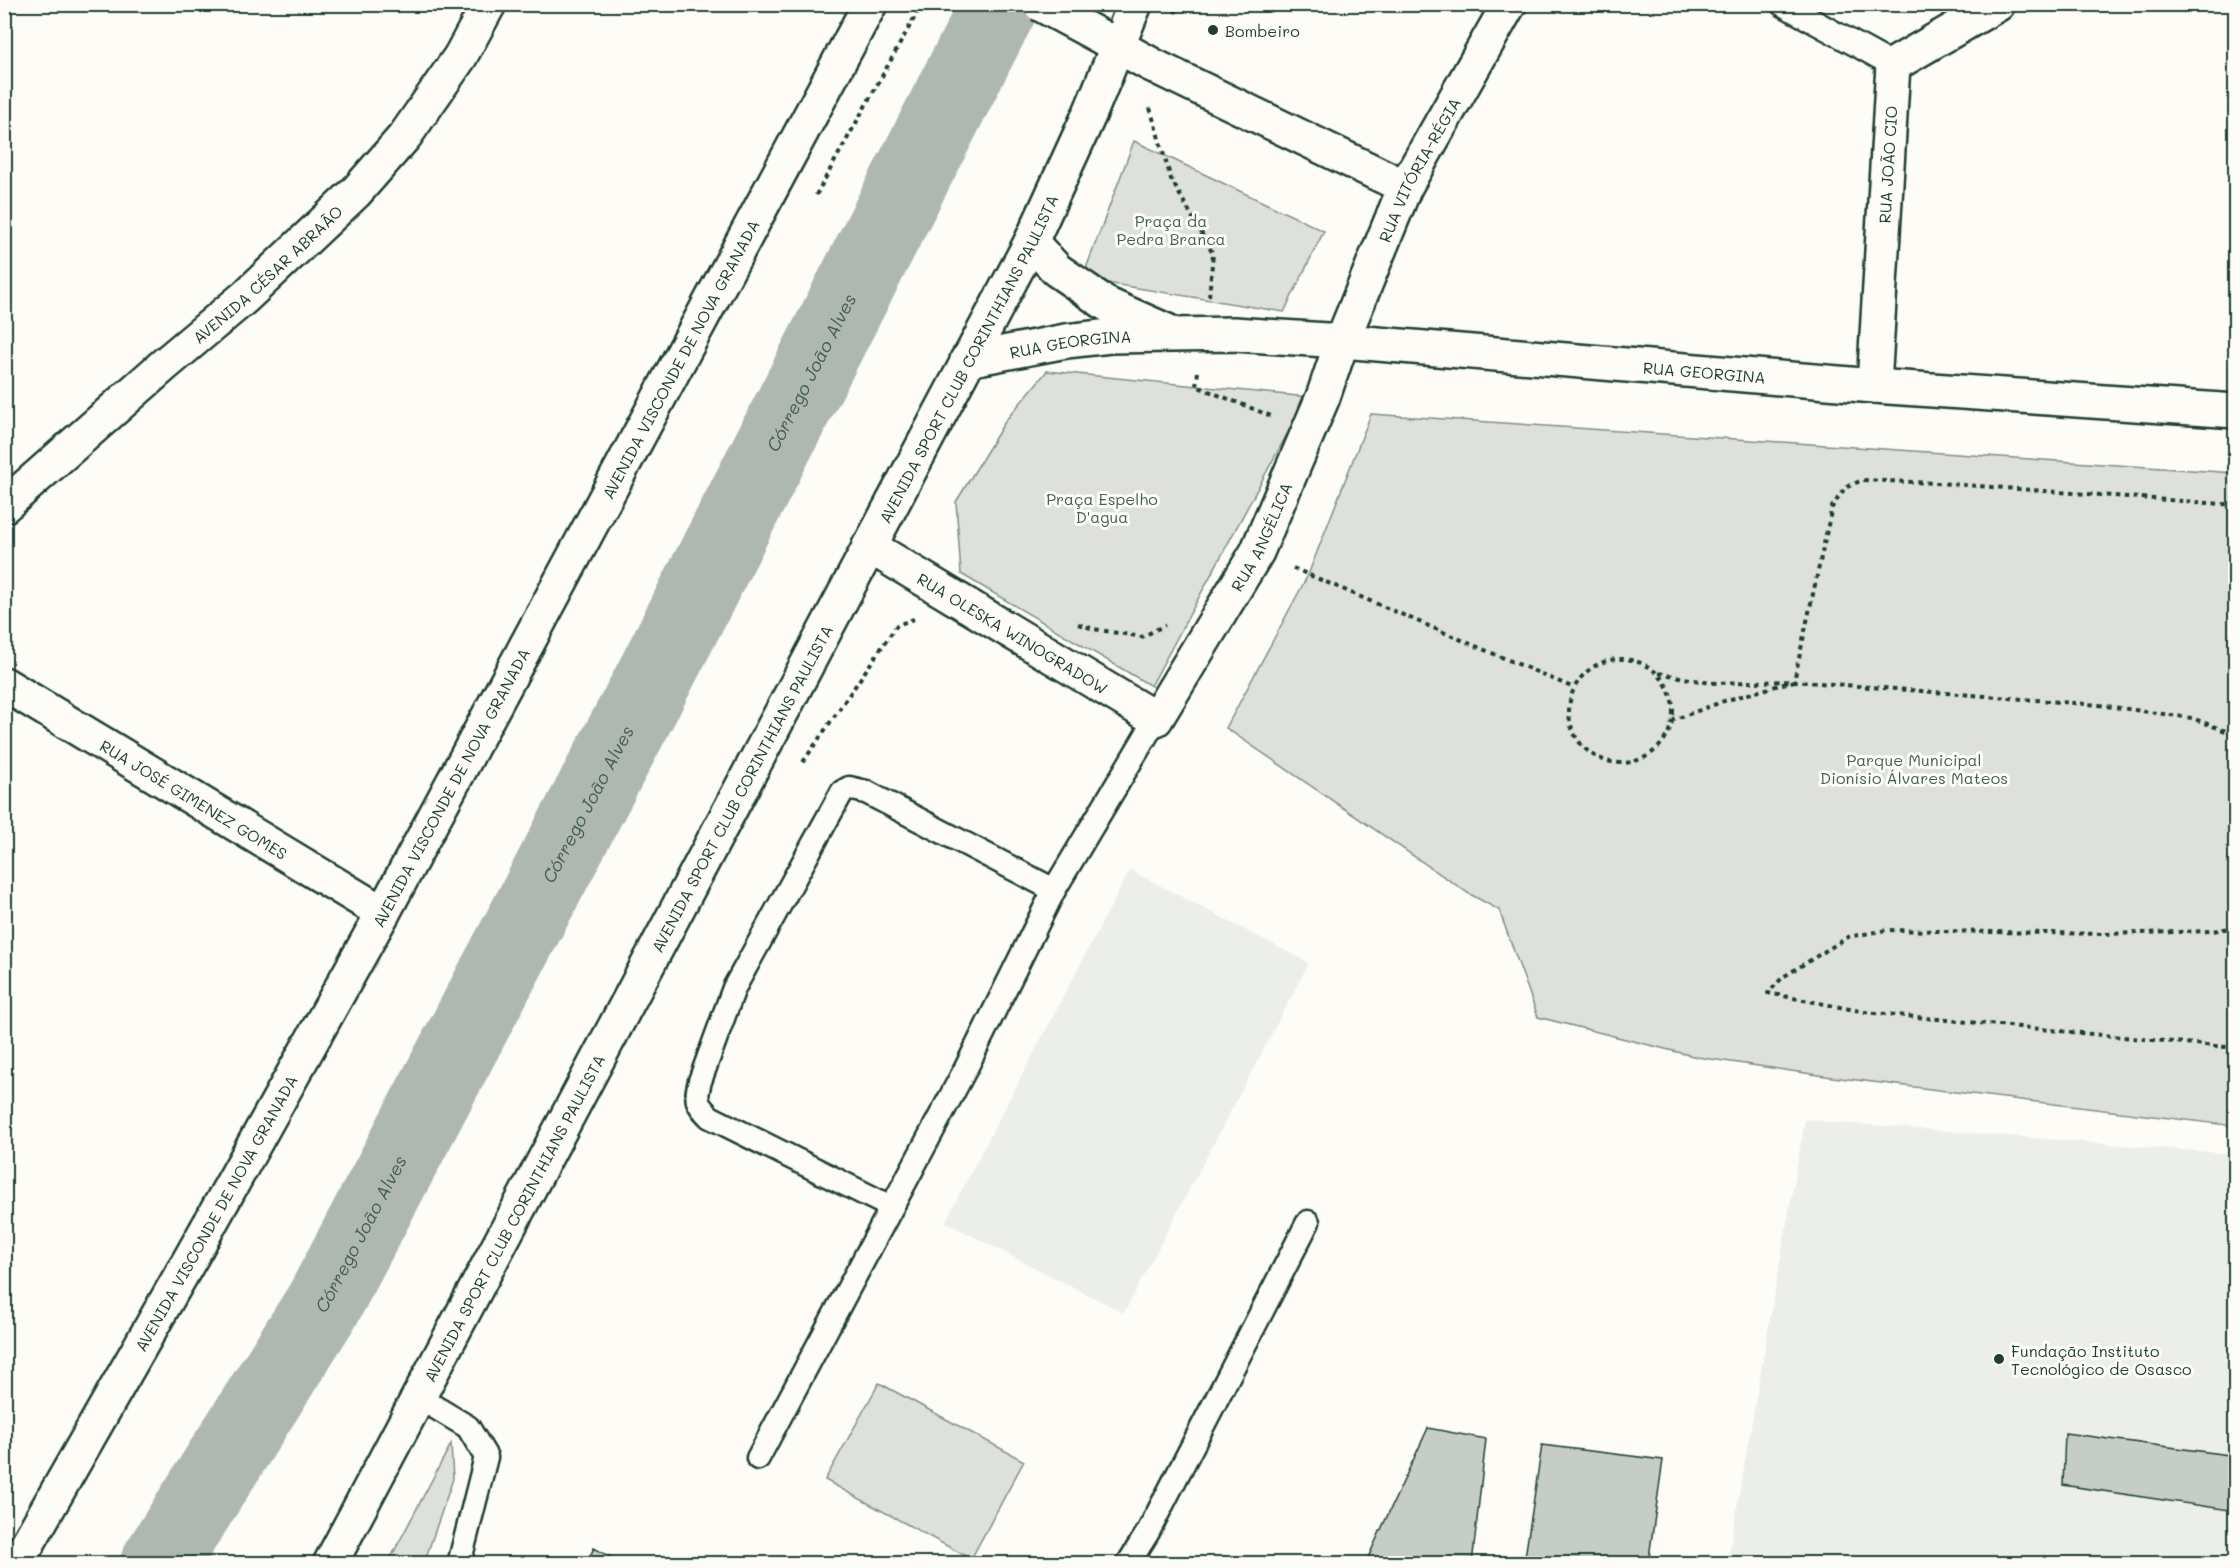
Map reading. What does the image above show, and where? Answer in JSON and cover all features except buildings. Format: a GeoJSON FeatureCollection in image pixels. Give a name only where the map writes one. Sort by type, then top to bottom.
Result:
{"type":"FeatureCollection","features":[{"type":"Feature","properties":{"kind":"street","name":"AVENIDA CÉSAR ABRAÃO"},"geometry":{"type":"LineString","coordinates":[[4,506],[164,364],[245,297],[356,192],[405,136],[460,57],[489,4]]}},
{"type":"Feature","properties":{"kind":"street","name":"AVENIDA VISCONDE DE NOVA GRANADA"},"geometry":{"type":"LineString","coordinates":[[16,1563],[199,1244],[383,913],[870,4]]}},
{"type":"Feature","properties":{"kind":"street"},"geometry":{"type":"LineString","coordinates":[[1040,4],[1152,65],[1405,187]]}},
{"type":"Feature","properties":{"kind":"street","name":"AVENIDA SPORT CLUB CORINTHIANS PAULISTA"},"geometry":{"type":"LineString","coordinates":[[330,1563],[1031,242],[1090,113],[1110,41],[1135,4]]}},
{"type":"Feature","properties":{"kind":"street","name":"RUA VITÓRIA-RÉGIA"},"geometry":{"type":"LineString","coordinates":[[1342,341],[1405,187],[1509,4]]}},
{"type":"Feature","properties":{"kind":"street"},"geometry":{"type":"LineString","coordinates":[[1893,65],[1998,4]]}},
{"type":"Feature","properties":{"kind":"street","name":"RUA JOÃO CIO"},"geometry":{"type":"LineString","coordinates":[[1874,386],[1893,65]]}},
{"type":"Feature","properties":{"kind":"street","name":"RUA GEORGINA"},"geometry":{"type":"LineString","coordinates":[[1031,242],[1057,270],[1108,305],[1174,334]]}},
{"type":"Feature","properties":{"kind":"street","name":"RUA GEORGINA"},"geometry":{"type":"LineString","coordinates":[[967,360],[1066,341],[1110,336],[1234,334],[1874,386],[2235,411]]}},
{"type":"Feature","properties":{"kind":"street","name":"RUA ANGÉLICA"},"geometry":{"type":"LineString","coordinates":[[1156,719],[1257,552],[1323,397],[1342,341]]}},
{"type":"Feature","properties":{"kind":"street","name":"RUA OLESKA WINOGRADOW"},"geometry":{"type":"LineString","coordinates":[[869,546],[1156,719]]}},
{"type":"Feature","properties":{"kind":"street","name":"RUA JOSÉ GIMENEZ GOMES"},"geometry":{"type":"LineString","coordinates":[[4,684],[383,913]]}},
{"type":"Feature","properties":{"kind":"street"},"geometry":{"type":"LineString","coordinates":[[4,708],[44,710]]}},
{"type":"Feature","properties":{"kind":"lane"},"geometry":{"type":"LineString","coordinates":[[1782,4],[1893,65]]}},
{"type":"Feature","properties":{"kind":"lane"},"geometry":{"type":"LineString","coordinates":[[758,1458],[966,1068],[1054,890],[1156,719]]}},
{"type":"Feature","properties":{"kind":"lane"},"geometry":{"type":"LineString","coordinates":[[891,1207],[710,1117],[699,1106],[696,1096],[700,1082],[734,988],[842,792],[849,788],[866,792],[1054,890]]}},
{"type":"Feature","properties":{"kind":"lane"},"geometry":{"type":"LineString","coordinates":[[1128,1563],[1154,1521],[1308,1222]]}},
{"type":"Feature","properties":{"kind":"lane"},"geometry":{"type":"LineString","coordinates":[[418,1397],[468,1427],[486,1457],[459,1563]]}},
{"type":"Feature","properties":{"kind":"path"},"geometry":{"type":"LineString","coordinates":[[1794,681],[1832,507],[1845,488],[1862,480],[1937,483],[2235,505]]}},
{"type":"Feature","properties":{"kind":"path"},"geometry":{"type":"LineString","coordinates":[[1257,552],[1574,688]]}},
{"type":"Feature","properties":{"kind":"path"},"geometry":{"type":"LineString","coordinates":[[1612,659],[1629,659],[1645,663],[1658,673],[1668,686],[1673,702],[1674,720],[1667,737],[1656,751],[1640,760],[1622,763],[1604,760],[1588,751],[1576,737],[1570,720],[1569,704],[1574,688],[1590,670],[1612,659]]}},
{"type":"Feature","properties":{"kind":"path"},"geometry":{"type":"LineString","coordinates":[[1658,673],[1710,683],[1794,681],[2099,705],[2192,718],[2235,735]]}},
{"type":"Feature","properties":{"kind":"path"},"geometry":{"type":"LineString","coordinates":[[1674,720],[1724,701],[1794,681]]}},
{"type":"Feature","properties":{"kind":"path"},"geometry":{"type":"LineString","coordinates":[[2235,927],[2213,931],[2104,934],[1886,930],[1848,937],[1784,977],[1768,993],[1865,1012],[2235,1048]]}},
{"type":"Feature","properties":{"kind":"shaded area"},"geometry":{"type":"Polygon","coordinates":[[[1130,870],[1309,963],[1124,1313],[945,1222],[1130,870]]]}},
{"type":"Feature","properties":{"kind":"shaded area","name":"Fundação Instituto Tecnológico de Osasco"},"geometry":{"type":"Polygon","coordinates":[[[1805,1120],[2235,1154],[2235,1563],[1727,1564],[1805,1120]]]}},
{"type":"Feature","properties":{"kind":"green space","name":"Praça da Pedra Branca"},"geometry":{"type":"Polygon","coordinates":[[[1134,141],[1324,231],[1284,312],[1082,279],[1134,141]]]}},
{"type":"Feature","properties":{"kind":"green space","name":"Praça Espelho D'agua"},"geometry":{"type":"Polygon","coordinates":[[[1047,371],[1307,397],[1151,686],[961,574],[956,502],[1006,420],[1047,371]]]}},
{"type":"Feature","properties":{"kind":"green space","name":"Parque Municipal Dionísio Álvares Mateos"},"geometry":{"type":"Polygon","coordinates":[[[1371,414],[2235,473],[2235,1126],[1832,1077],[1697,1057],[1538,1017],[1499,910],[1468,893],[1226,728],[1308,575],[1371,414]]]}},
{"type":"Feature","properties":{"kind":"green space"},"geometry":{"type":"Polygon","coordinates":[[[879,1383],[1024,1461],[971,1559],[825,1480],[879,1383]]]}},
{"type":"Feature","properties":{"kind":"green space"},"geometry":{"type":"Polygon","coordinates":[[[451,1444],[453,1479],[424,1563],[388,1563],[451,1444]]]}},
{"type":"Feature","properties":{"kind":"waterway","name":"Córrego João Alves"},"geometry":{"type":"LineString","coordinates":[[159,1564],[324,1303],[650,686],[1000,4]]}},
{"type":"Feature","properties":{"kind":"place","name":"Bombeiro"},"geometry":{"type":"Point","coordinates":[1213,30]}},
{"type":"Feature","properties":{"kind":"place","name":"Fundação Instituto Tecnológico de Osasco"},"geometry":{"type":"Point","coordinates":[1999,1359]}}]}
